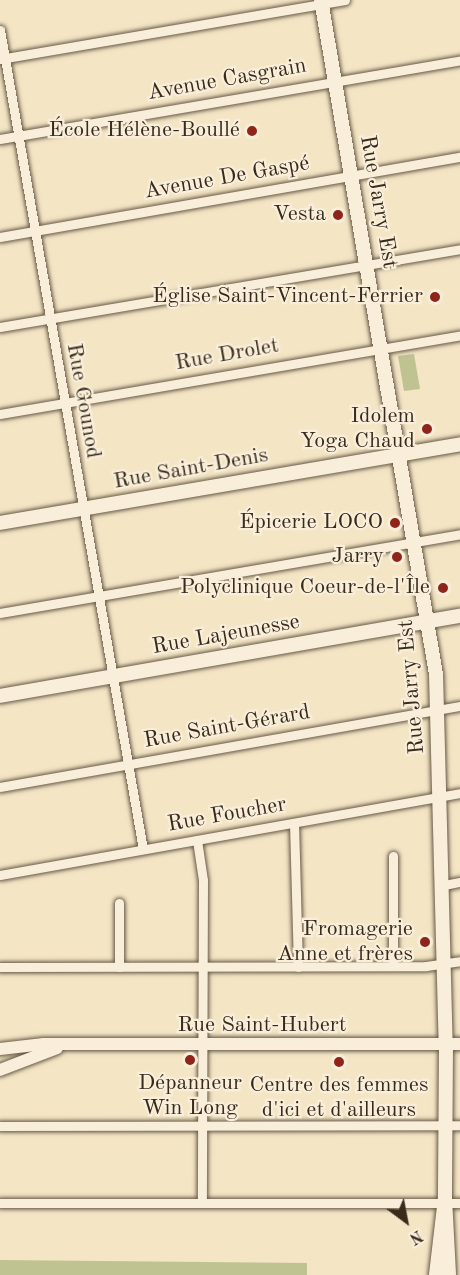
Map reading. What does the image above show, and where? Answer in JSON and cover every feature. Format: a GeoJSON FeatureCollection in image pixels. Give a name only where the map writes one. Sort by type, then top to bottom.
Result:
{"type":"FeatureCollection","features":[{"type":"Feature","properties":{"kind":"main road","name":"Rue Jarry Est"},"geometry":{"type":"LineString","coordinates":[[322,2],[415,542],[439,710],[444,885],[445,1126],[449,1275]]}},
{"type":"Feature","properties":{"kind":"main road","name":"Rue Saint-Denis"},"geometry":{"type":"LineString","coordinates":[[0,523],[460,444]]}},
{"type":"Feature","properties":{"kind":"main road","name":"Rue Lajeunesse"},"geometry":{"type":"LineString","coordinates":[[0,696],[460,616]]}},
{"type":"Feature","properties":{"kind":"main road","name":"Rue Jarry Est"},"geometry":{"type":"LineString","coordinates":[[436,1275],[448,1202]]}},
{"type":"Feature","properties":{"kind":"street"},"geometry":{"type":"LineString","coordinates":[[2,59],[322,2],[345,0]]}},
{"type":"Feature","properties":{"kind":"street","name":"Rue Gounod"},"geometry":{"type":"LineString","coordinates":[[0,30],[2,59],[35,231],[143,849]]}},
{"type":"Feature","properties":{"kind":"street","name":"Avenue Casgrain"},"geometry":{"type":"LineString","coordinates":[[0,139],[460,60]]}},
{"type":"Feature","properties":{"kind":"street","name":"Avenue De Gaspé"},"geometry":{"type":"LineString","coordinates":[[0,237],[460,158]]}},
{"type":"Feature","properties":{"kind":"street"},"geometry":{"type":"LineString","coordinates":[[0,327],[460,249]]}},
{"type":"Feature","properties":{"kind":"street","name":"Rue Drolet"},"geometry":{"type":"LineString","coordinates":[[0,414],[460,335]]}},
{"type":"Feature","properties":{"kind":"street"},"geometry":{"type":"LineString","coordinates":[[0,613],[460,534]]}},
{"type":"Feature","properties":{"kind":"street","name":"Rue Saint-Gérard"},"geometry":{"type":"LineString","coordinates":[[0,787],[460,706]]}},
{"type":"Feature","properties":{"kind":"street","name":"Rue Foucher"},"geometry":{"type":"LineString","coordinates":[[0,874],[460,794]]}},
{"type":"Feature","properties":{"kind":"street"},"geometry":{"type":"LineString","coordinates":[[294,823],[298,967]]}},
{"type":"Feature","properties":{"kind":"street"},"geometry":{"type":"LineString","coordinates":[[197,840],[204,880],[202,1203]]}},
{"type":"Feature","properties":{"kind":"street"},"geometry":{"type":"LineString","coordinates":[[393,856],[393,966]]}},
{"type":"Feature","properties":{"kind":"street"},"geometry":{"type":"LineString","coordinates":[[444,885],[460,882]]}},
{"type":"Feature","properties":{"kind":"street"},"geometry":{"type":"LineString","coordinates":[[118,903],[119,967]]}},
{"type":"Feature","properties":{"kind":"street"},"geometry":{"type":"LineString","coordinates":[[0,967],[393,966],[460,961]]}},
{"type":"Feature","properties":{"kind":"street","name":"Rue Saint-Hubert"},"geometry":{"type":"LineString","coordinates":[[0,1049],[64,1046],[446,1046],[460,1044]]}},
{"type":"Feature","properties":{"kind":"street","name":"Rue Saint-Hubert"},"geometry":{"type":"LineString","coordinates":[[0,1070],[64,1046]]}},
{"type":"Feature","properties":{"kind":"street"},"geometry":{"type":"LineString","coordinates":[[0,1126],[460,1125]]}},
{"type":"Feature","properties":{"kind":"street"},"geometry":{"type":"LineString","coordinates":[[0,1203],[448,1202]]}},
{"type":"Feature","properties":{"kind":"green space"},"geometry":{"type":"Polygon","coordinates":[[[414,354],[420,389],[404,391],[398,356],[414,354]]]}},
{"type":"Feature","properties":{"kind":"green space"},"geometry":{"type":"Polygon","coordinates":[[[0,1260],[307,1263],[307,1275],[0,1275],[0,1260]]]}},
{"type":"Feature","properties":{"kind":"place","name":"École Hélène-Boullé"},"geometry":{"type":"Point","coordinates":[252,131]}},
{"type":"Feature","properties":{"kind":"place","name":"Vesta"},"geometry":{"type":"Point","coordinates":[338,215]}},
{"type":"Feature","properties":{"kind":"place","name":"Église Saint-Vincent-Ferrier"},"geometry":{"type":"Point","coordinates":[435,297]}},
{"type":"Feature","properties":{"kind":"place","name":"Idolem Yoga Chaud"},"geometry":{"type":"Point","coordinates":[427,429]}},
{"type":"Feature","properties":{"kind":"place","name":"Épicerie LOCO"},"geometry":{"type":"Point","coordinates":[395,523]}},
{"type":"Feature","properties":{"kind":"place","name":"Jarry"},"geometry":{"type":"Point","coordinates":[397,557]}},
{"type":"Feature","properties":{"kind":"place","name":"Polyclinique Coeur-de-l'Île"},"geometry":{"type":"Point","coordinates":[443,588]}},
{"type":"Feature","properties":{"kind":"place","name":"Fromagerie Anne et frères"},"geometry":{"type":"Point","coordinates":[425,942]}},
{"type":"Feature","properties":{"kind":"place","name":"Dépanneur Win Long"},"geometry":{"type":"Point","coordinates":[190,1060]}},
{"type":"Feature","properties":{"kind":"place","name":"Centre des femmes d'ici et d'ailleurs"},"geometry":{"type":"Point","coordinates":[339,1062]}}]}
